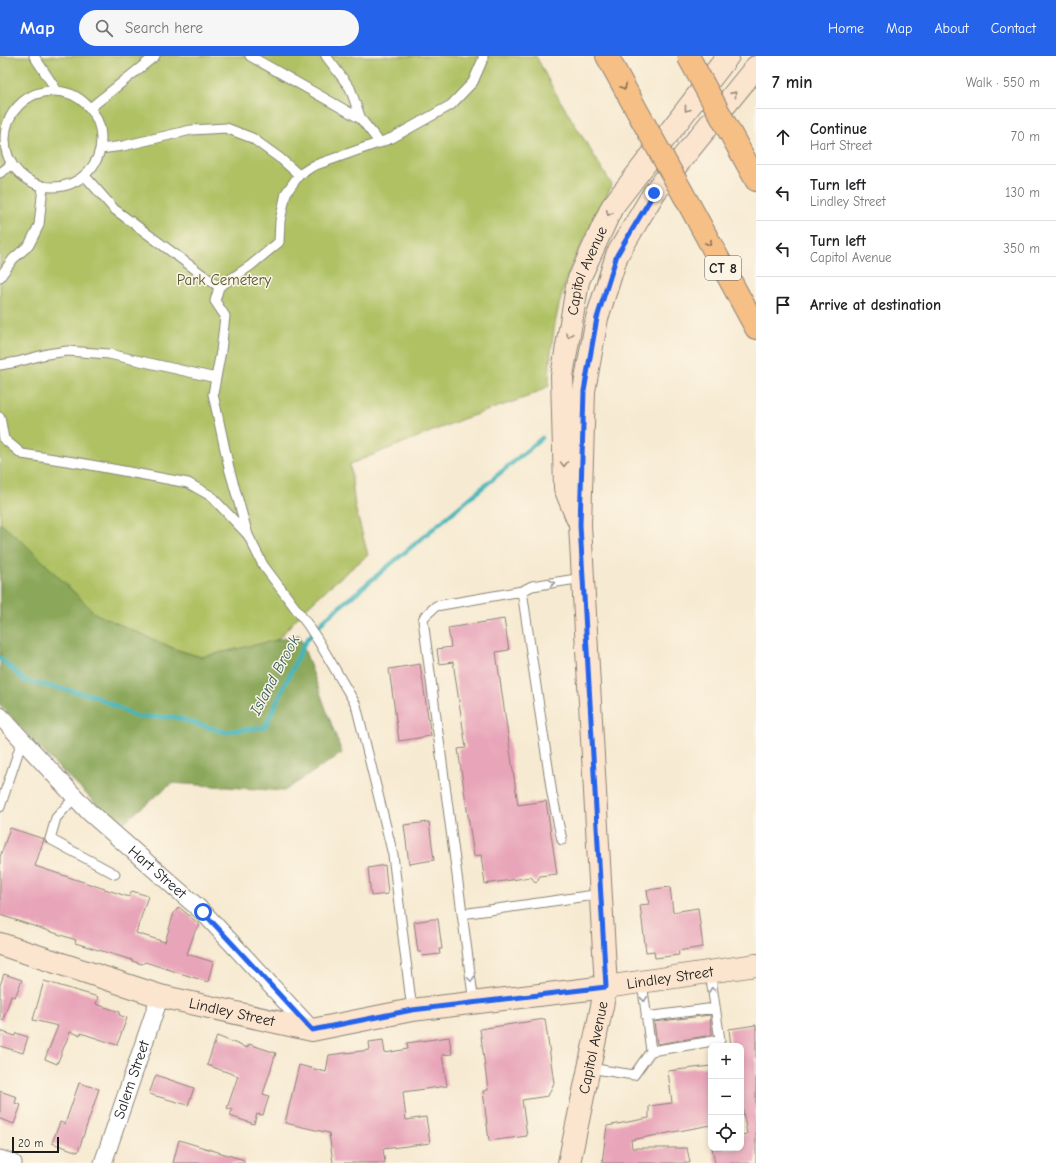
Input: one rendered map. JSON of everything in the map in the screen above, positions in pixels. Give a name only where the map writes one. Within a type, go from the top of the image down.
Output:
[{"type":"highway","name":"CT 8","points":[[607,56],[756,328]]},
{"type":"highway","points":[[688,56],[756,180]]},
{"type":"main road","name":"Capitol Avenue","points":[[580,525],[565,488],[562,376],[578,280],[612,207],[728,56]]},
{"type":"main road","name":"Capitol Avenue","points":[[570,1163],[606,987],[580,525],[584,391],[597,318],[617,255],[654,193],[756,66]]},
{"type":"main road","name":"Lindley Street","points":[[0,944],[160,996],[312,1030],[412,1010],[606,987],[756,965]]},
{"type":"street","name":"Hart Street","points":[[0,716],[74,797],[203,912],[312,1030]]},
{"type":"street","name":"Salem Street","points":[[103,1163],[160,996]]},
{"type":"street","points":[[0,1159],[13,1163]]},
{"type":"lane","points":[[34,56],[57,92]]},
{"type":"lane","points":[[90,108],[155,56]]},
{"type":"lane","points":[[250,56],[361,119]]},
{"type":"lane","points":[[326,56],[350,88],[361,119],[380,143]]},
{"type":"lane","points":[[412,1010],[393,855],[356,705],[308,625],[263,565],[248,535],[229,468],[213,394],[225,316],[215,302],[218,287],[250,266],[279,242],[280,221],[286,193],[299,175],[313,166],[392,138],[451,105],[473,82],[483,56]]},
{"type":"lane","points":[[52,90],[57,92],[72,94],[90,108],[99,122],[102,142],[97,161],[85,176],[68,186],[49,188],[30,182],[16,171],[7,156],[5,138],[8,121],[18,106],[32,95],[52,90]]},
{"type":"lane","points":[[0,117],[7,127]]},
{"type":"lane","points":[[100,150],[191,130],[226,128],[252,138],[282,159],[299,175]]},
{"type":"lane","points":[[0,173],[12,164]]},
{"type":"lane","points":[[85,176],[114,209],[218,287]]},
{"type":"lane","points":[[0,277],[13,259],[29,245],[39,225],[43,186]]},
{"type":"lane","points":[[0,365],[67,351],[109,354],[216,378]]},
{"type":"lane","points":[[0,418],[4,439],[22,454],[188,483],[211,496],[248,535]]},
{"type":"lane","points":[[474,1003],[423,620],[425,616],[436,606],[522,591],[532,586],[583,578]]},
{"type":"lane","points":[[522,591],[552,794],[562,840]]},
{"type":"lane","points":[[0,807],[22,741]]},
{"type":"lane","points":[[74,797],[56,818],[50,839],[115,874]]},
{"type":"lane","points":[[462,914],[601,894]]},
{"type":"lane","points":[[589,1068],[634,1075],[652,1051],[720,1040],[710,972]]},
{"type":"lane","points":[[642,982],[652,1051]]},
{"type":"lane","points":[[646,1017],[715,1008]]},
{"type":"green space","name":"Park Cemetery","points":[[0,56],[536,56],[553,89],[612,185],[575,258],[563,289],[553,337],[549,386],[527,397],[463,419],[350,464],[355,507],[368,555],[329,587],[303,611],[271,647],[236,676],[0,623]]},
{"type":"green space","points":[[0,523],[26,545],[96,614],[175,649],[201,657],[299,635],[342,753],[284,791],[172,783],[119,826],[51,760],[0,705]]},
{"type":"building","points":[[504,619],[509,650],[496,652],[518,805],[546,801],[557,874],[540,876],[536,883],[531,877],[485,884],[481,855],[474,856],[458,749],[466,748],[453,662],[439,664],[437,649],[451,647],[448,628]]},
{"type":"building","points":[[420,664],[431,736],[399,741],[389,669]]},
{"type":"building","points":[[429,822],[434,860],[409,864],[404,825]]},
{"type":"building","points":[[10,828],[44,839],[35,866],[129,897],[132,891],[148,896],[136,933],[165,942],[174,913],[179,907],[200,925],[195,931],[187,954],[213,962],[208,982],[145,962],[142,964],[75,943],[76,940],[0,915],[0,857]]},
{"type":"building","points":[[385,865],[388,894],[371,896],[368,868]]},
{"type":"building","points":[[670,887],[673,912],[698,908],[703,947],[678,951],[679,955],[655,958],[654,951],[646,952],[640,905],[649,904],[647,890]]},
{"type":"building","points":[[438,919],[442,949],[439,949],[440,954],[422,956],[421,952],[418,952],[414,922]]},
{"type":"building","points":[[4,974],[22,980],[15,997],[11,996],[3,1020],[0,1020],[0,985]]},
{"type":"building","points":[[44,981],[98,997],[96,1004],[120,1012],[119,1015],[127,1018],[117,1045],[81,1033],[80,1035],[70,1032],[57,1064],[45,1059],[58,1026],[33,1020]]},
{"type":"building","points":[[710,1015],[712,1035],[657,1044],[654,1022]]},
{"type":"building","points":[[545,1019],[554,1083],[548,1096],[522,1100],[527,1136],[489,1141],[483,1091],[488,1090],[480,1029]]},
{"type":"building","points":[[756,1025],[756,1163],[715,1163],[713,1151],[744,1151],[744,1134],[747,1134],[744,1117],[744,1043],[731,1043],[729,1029]]},
{"type":"building","points":[[0,1031],[15,1036],[16,1033],[28,1037],[23,1053],[0,1046]]},
{"type":"building","points":[[217,1036],[247,1048],[249,1044],[276,1053],[263,1094],[269,1096],[263,1115],[257,1114],[254,1124],[230,1116],[232,1110],[227,1108],[238,1076],[207,1065]]},
{"type":"building","points":[[449,1037],[452,1054],[442,1055],[447,1086],[403,1092],[406,1120],[426,1117],[430,1143],[383,1149],[385,1163],[333,1163],[329,1133],[285,1123],[299,1065],[326,1072],[329,1055],[370,1050],[369,1042],[383,1040],[385,1053],[408,1049],[407,1043]]},
{"type":"building","points":[[708,1066],[708,1126],[631,1140],[632,1148],[687,1148],[690,1163],[602,1163],[607,1126],[649,1118],[649,1106],[672,1103],[668,1071]]},
{"type":"building","points":[[156,1075],[194,1088],[188,1105],[149,1094]]},
{"type":"building","points":[[79,1083],[99,1089],[78,1152],[52,1143],[60,1122],[65,1124]]},
{"type":"building","points":[[0,1091],[17,1097],[15,1103],[21,1105],[14,1124],[0,1119]]},
{"type":"building","points":[[179,1140],[244,1160],[244,1163],[173,1163]]},
{"type":"waterway","name":"Island Brook","points":[[0,658],[25,681],[95,696],[137,717],[174,717],[224,732],[265,727],[305,642],[326,618],[542,438]]},
{"type":"route","points":[[203,912],[312,1030],[412,1010],[606,987],[580,525],[584,391],[597,318],[617,255],[654,193]]}]
